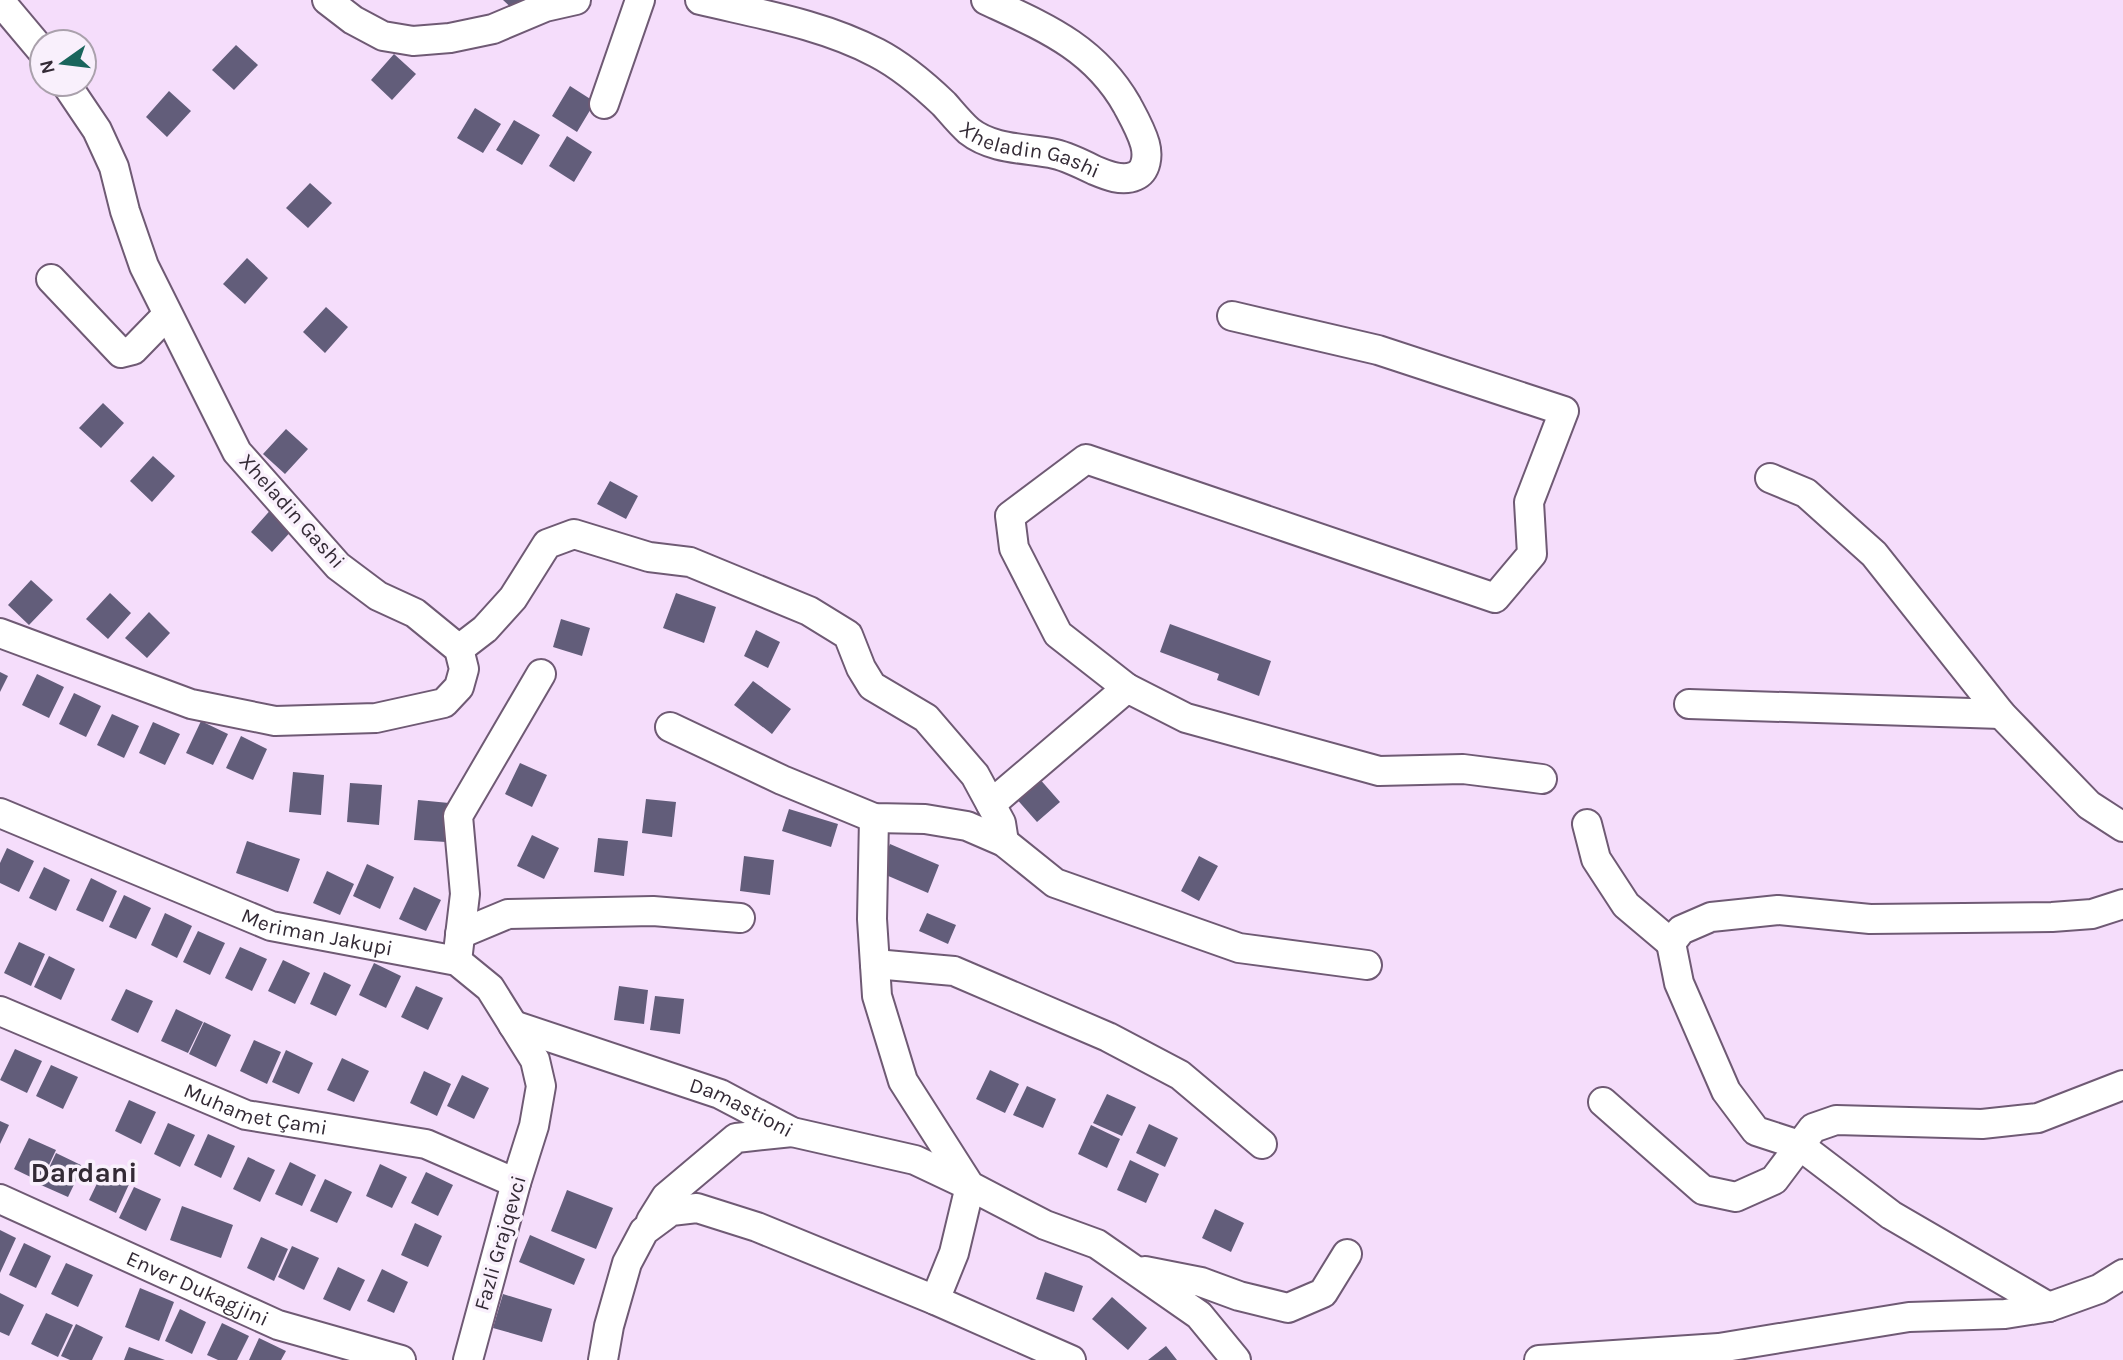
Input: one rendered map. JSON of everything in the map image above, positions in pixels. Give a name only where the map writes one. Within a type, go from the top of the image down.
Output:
[{"type":"street","points":[[327,0],[353,20],[383,36],[413,41],[450,38],[493,29],[545,7],[576,0]]},
{"type":"street","points":[[604,104],[640,0]]},
{"type":"street","name":"Xheladin Gashi","points":[[699,0],[803,24],[875,52],[910,73],[970,132],[990,142],[1056,154],[1108,176],[1136,176],[1144,168],[1147,159],[1146,146],[1122,96],[1104,73],[1083,51],[1048,29],[986,0]]},
{"type":"street","points":[[0,1],[28,34]]},
{"type":"street","name":"Xheladin Gashi","points":[[75,98],[97,130],[114,167],[125,211],[144,266],[237,452],[338,565],[378,596],[415,613],[458,649]]},
{"type":"street","points":[[51,279],[121,353],[133,350],[167,315]]},
{"type":"street","points":[[1232,316],[1378,349],[1564,411],[1530,502],[1532,554],[1495,598],[1086,459],[1010,516],[1014,548],[1058,634],[1127,688],[1186,718],[1379,771],[1463,769],[1542,779]]},
{"type":"street","points":[[1770,478],[1806,493],[1874,554],[2001,714],[2089,805],[2123,827]]},
{"type":"street","points":[[0,633],[191,704],[275,721],[376,718],[444,703],[459,687],[464,669],[458,649],[485,629],[513,598],[547,544],[574,534],[649,557],[690,562],[809,611],[848,635],[861,668],[872,686],[926,718],[975,775],[1001,823],[1004,842]]},
{"type":"street","points":[[458,947],[465,894],[458,816],[541,674]]},
{"type":"street","points":[[991,804],[1127,688]]},
{"type":"street","points":[[1689,704],[2001,714]]},
{"type":"street","points":[[670,727],[782,780],[874,818],[925,818],[967,826],[1004,842],[1055,883],[1239,948],[1367,965]]},
{"type":"street","name":"Meriman Jakupi","points":[[0,813],[271,926],[458,947],[490,988],[535,1060],[541,1086],[534,1126]]},
{"type":"street","points":[[874,818],[872,919],[877,996],[903,1081],[970,1186],[954,1253],[935,1300]]},
{"type":"street","points":[[1587,824],[1596,859],[1626,905],[1671,943],[1679,983],[1726,1091],[1756,1131],[1799,1145],[1891,1215],[1997,1274],[2049,1307]]},
{"type":"street","points":[[1671,943],[1681,930],[1711,917],[1778,910],[1870,919],[2052,917],[2092,914],[2123,904]]},
{"type":"street","points":[[458,947],[508,914],[653,911],[740,918]]},
{"type":"street","points":[[875,964],[954,971],[1108,1037],[1180,1074],[1262,1144]]},
{"type":"street","name":"Muhamet Çami","points":[[0,1011],[246,1115],[426,1144],[516,1184]]},
{"type":"street","name":"Damastioni","points":[[513,1025],[720,1094],[792,1132],[915,1160],[1045,1225],[1097,1244],[1199,1315],[1236,1360]]},
{"type":"street","points":[[1603,1102],[1703,1190],[1736,1197],[1774,1180],[1813,1128],[1836,1120],[1982,1124],[2038,1118],[2123,1085]]},
{"type":"street","name":"Fazli Grajqevci","points":[[474,1359],[516,1184],[534,1126]]},
{"type":"street","points":[[603,1360],[627,1263],[666,1197],[736,1138],[792,1132]]},
{"type":"street","name":"Enver Dukagjini","points":[[0,1199],[278,1325],[401,1360]]},
{"type":"street","points":[[644,1231],[671,1211],[697,1208],[757,1227],[935,1300],[1071,1360]]},
{"type":"street","points":[[1132,1268],[1200,1282],[1239,1296],[1288,1308],[1323,1293],[1348,1254]]},
{"type":"street","points":[[1539,1360],[1719,1348],[1909,1317],[2005,1314],[2049,1307],[2099,1289],[2123,1274]]},
{"type":"building","points":[[503,0],[527,0],[516,12]]},
{"type":"building","points":[[236,45],[258,65],[234,90],[212,70]]},
{"type":"building","points":[[394,54],[416,74],[392,100],[371,80]]},
{"type":"building","points":[[570,86],[595,102],[577,132],[552,116]]},
{"type":"building","points":[[169,91],[191,111],[167,137],[146,117]]},
{"type":"building","points":[[475,108],[501,124],[483,153],[457,138]]},
{"type":"building","points":[[514,120],[540,135],[522,165],[496,150]]},
{"type":"building","points":[[567,136],[592,152],[574,182],[549,166]]},
{"type":"building","points":[[310,183],[332,203],[308,228],[286,208]]},
{"type":"building","points":[[247,258],[268,278],[245,304],[223,284]]},
{"type":"building","points":[[326,307],[348,327],[325,353],[303,332]]},
{"type":"building","points":[[103,403],[124,423],[101,448],[79,428]]},
{"type":"building","points":[[286,429],[308,449],[285,474],[263,454]]},
{"type":"building","points":[[153,456],[175,476],[152,502],[130,481]]},
{"type":"building","points":[[610,481],[638,496],[626,519],[597,504]]},
{"type":"building","points":[[274,506],[296,526],[272,552],[251,532]]},
{"type":"building","points":[[31,580],[53,600],[29,625],[8,605]]},
{"type":"building","points":[[110,593],[131,613],[108,639],[86,619]]},
{"type":"building","points":[[676,593],[716,607],[704,643],[663,628]]},
{"type":"building","points":[[149,612],[170,633],[147,658],[125,638]]},
{"type":"building","points":[[561,619],[590,628],[582,656],[553,647]]},
{"type":"building","points":[[1170,624],[1271,661],[1259,696],[1217,680],[1219,674],[1160,652]]},
{"type":"building","points":[[756,630],[780,642],[768,668],[744,656]]},
{"type":"building","points":[[0,672],[8,676],[0,692]]},
{"type":"building","points":[[37,674],[64,687],[49,718],[22,705]]},
{"type":"building","points":[[753,681],[791,709],[772,734],[734,705]]},
{"type":"building","points":[[74,693],[101,706],[86,737],[59,724]]},
{"type":"building","points":[[112,714],[139,726],[124,758],[97,745]]},
{"type":"building","points":[[201,721],[228,734],[213,765],[186,753]]},
{"type":"building","points":[[153,722],[180,734],[165,765],[139,753]]},
{"type":"building","points":[[241,736],[267,749],[253,780],[226,768]]},
{"type":"building","points":[[520,763],[547,775],[532,807],[505,794]]},
{"type":"building","points":[[293,772],[324,775],[321,815],[289,812]]},
{"type":"building","points":[[1038,777],[1060,802],[1037,822],[1015,797]]},
{"type":"building","points":[[350,783],[382,785],[379,825],[347,822]]},
{"type":"building","points":[[646,799],[676,802],[672,837],[642,833]]},
{"type":"building","points":[[418,800],[449,803],[446,842],[414,840]]},
{"type":"building","points":[[789,809],[838,824],[831,847],[782,831]]},
{"type":"building","points":[[532,835],[559,848],[544,879],[517,866]]},
{"type":"building","points":[[598,838],[628,841],[624,876],[594,872]]},
{"type":"building","points":[[247,841],[300,859],[288,892],[236,873]]},
{"type":"building","points":[[890,844],[939,865],[928,893],[879,872]]},
{"type":"building","points":[[7,848],[34,861],[19,892],[0,883],[0,863]]},
{"type":"building","points":[[744,856],[774,860],[770,895],[740,891]]},
{"type":"building","points":[[1199,856],[1218,866],[1199,901],[1181,891]]},
{"type":"building","points":[[367,864],[394,877],[380,909],[353,896]]},
{"type":"building","points":[[44,867],[70,880],[56,911],[29,898]]},
{"type":"building","points":[[327,871],[354,884],[340,915],[313,903]]},
{"type":"building","points":[[91,878],[117,891],[103,922],[76,910]]},
{"type":"building","points":[[414,887],[441,900],[426,931],[399,919]]},
{"type":"building","points":[[124,895],[151,908],[136,939],[109,927]]},
{"type":"building","points":[[165,913],[192,926],[177,958],[151,945]]},
{"type":"building","points":[[927,913],[956,925],[948,944],[919,931]]},
{"type":"building","points":[[198,931],[225,943],[210,975],[183,962]]},
{"type":"building","points":[[19,942],[45,954],[31,986],[4,973]]},
{"type":"building","points":[[240,947],[267,959],[252,991],[225,978]]},
{"type":"building","points":[[49,956],[75,969],[61,1000],[34,987]]},
{"type":"building","points":[[283,960],[310,973],[295,1004],[268,991]]},
{"type":"building","points":[[374,963],[401,976],[386,1008],[359,995]]},
{"type":"building","points":[[324,972],[351,985],[336,1016],[310,1004]]},
{"type":"building","points":[[416,986],[443,998],[428,1030],[401,1017]]},
{"type":"building","points":[[619,986],[648,990],[644,1024],[614,1020]]},
{"type":"building","points":[[126,989],[153,1001],[138,1033],[111,1020]]},
{"type":"building","points":[[655,996],[684,999],[680,1034],[650,1030]]},
{"type":"building","points":[[176,1009],[203,1022],[188,1053],[161,1041]]},
{"type":"building","points":[[204,1022],[231,1035],[216,1067],[189,1054]]},
{"type":"building","points":[[254,1040],[281,1052],[267,1084],[240,1071]]},
{"type":"building","points":[[15,1049],[42,1061],[27,1093],[0,1080]]},
{"type":"building","points":[[286,1050],[313,1063],[299,1094],[272,1082]]},
{"type":"building","points":[[342,1058],[369,1071],[354,1102],[327,1090]]},
{"type":"building","points":[[51,1065],[78,1077],[63,1109],[36,1096]]},
{"type":"building","points":[[990,1070],[1019,1084],[1005,1113],[976,1099]]},
{"type":"building","points":[[424,1071],[451,1084],[437,1116],[410,1103]]},
{"type":"building","points":[[462,1075],[489,1088],[474,1119],[447,1106]]},
{"type":"building","points":[[1027,1086],[1056,1099],[1043,1128],[1013,1115]]},
{"type":"building","points":[[1107,1094],[1136,1107],[1122,1136],[1093,1123]]},
{"type":"building","points":[[129,1100],[156,1112],[141,1144],[115,1131]]},
{"type":"building","points":[[0,1121],[9,1125],[0,1144]]},
{"type":"building","points":[[168,1123],[195,1135],[180,1167],[154,1154]]},
{"type":"building","points":[[1149,1124],[1178,1138],[1165,1167],[1136,1153]]},
{"type":"building","points":[[1091,1125],[1120,1139],[1107,1168],[1078,1154]]},
{"type":"building","points":[[208,1134],[235,1146],[221,1178],[194,1165]]},
{"type":"building","points":[[29,1138],[56,1150],[41,1182],[14,1169]]},
{"type":"building","points":[[56,1153],[83,1166],[68,1197],[41,1185]]},
{"type":"building","points":[[248,1157],[275,1170],[260,1202],[233,1189]]},
{"type":"building","points":[[1130,1160],[1159,1174],[1146,1203],[1117,1190]]},
{"type":"building","points":[[290,1162],[316,1175],[302,1206],[275,1194]]},
{"type":"building","points":[[380,1164],[407,1177],[392,1208],[366,1196]]},
{"type":"building","points":[[104,1169],[130,1182],[116,1213],[89,1200]]},
{"type":"building","points":[[426,1172],[453,1185],[438,1216],[411,1203]]},
{"type":"building","points":[[325,1179],[352,1192],[337,1223],[310,1211]]},
{"type":"building","points":[[134,1187],[161,1199],[146,1231],[119,1218]]},
{"type":"building","points":[[567,1190],[613,1208],[596,1249],[551,1231]]},
{"type":"building","points":[[182,1206],[233,1225],[221,1258],[170,1240]]},
{"type":"building","points":[[1215,1209],[1244,1223],[1231,1252],[1202,1238]]},
{"type":"building","points":[[415,1223],[442,1236],[428,1267],[401,1255]]},
{"type":"building","points":[[0,1230],[16,1238],[0,1273]]},
{"type":"building","points":[[530,1235],[585,1259],[574,1285],[519,1262]]},
{"type":"building","points":[[261,1237],[288,1249],[274,1281],[247,1268]]},
{"type":"building","points":[[24,1243],[51,1256],[36,1288],[9,1275]]},
{"type":"building","points":[[292,1246],[319,1258],[304,1290],[278,1277]]},
{"type":"building","points":[[66,1263],[93,1275],[78,1307],[51,1294]]},
{"type":"building","points":[[338,1267],[365,1280],[350,1311],[323,1299]]},
{"type":"building","points":[[382,1269],[408,1282],[394,1313],[367,1301]]},
{"type":"building","points":[[1045,1272],[1083,1286],[1074,1312],[1036,1299]]},
{"type":"building","points":[[140,1288],[174,1302],[159,1341],[125,1327]]},
{"type":"building","points":[[0,1293],[24,1305],[9,1336],[0,1332]]},
{"type":"building","points":[[503,1294],[552,1309],[542,1342],[493,1328]]},
{"type":"building","points":[[1112,1297],[1147,1328],[1128,1350],[1092,1319]]},
{"type":"building","points":[[180,1309],[206,1322],[192,1354],[165,1341]]},
{"type":"building","points":[[46,1313],[73,1325],[58,1357],[31,1344]]},
{"type":"building","points":[[222,1323],[249,1336],[237,1360],[218,1360],[207,1355]]},
{"type":"building","points":[[76,1324],[103,1337],[92,1360],[70,1360],[61,1356]]},
{"type":"building","points":[[259,1338],[286,1351],[281,1360],[249,1360]]},
{"type":"building","points":[[1166,1346],[1177,1360],[1148,1360]]},
{"type":"building","points":[[129,1347],[165,1360],[124,1360]]},
{"type":"district","name":"Dardani","points":[[84,1172]]}]
